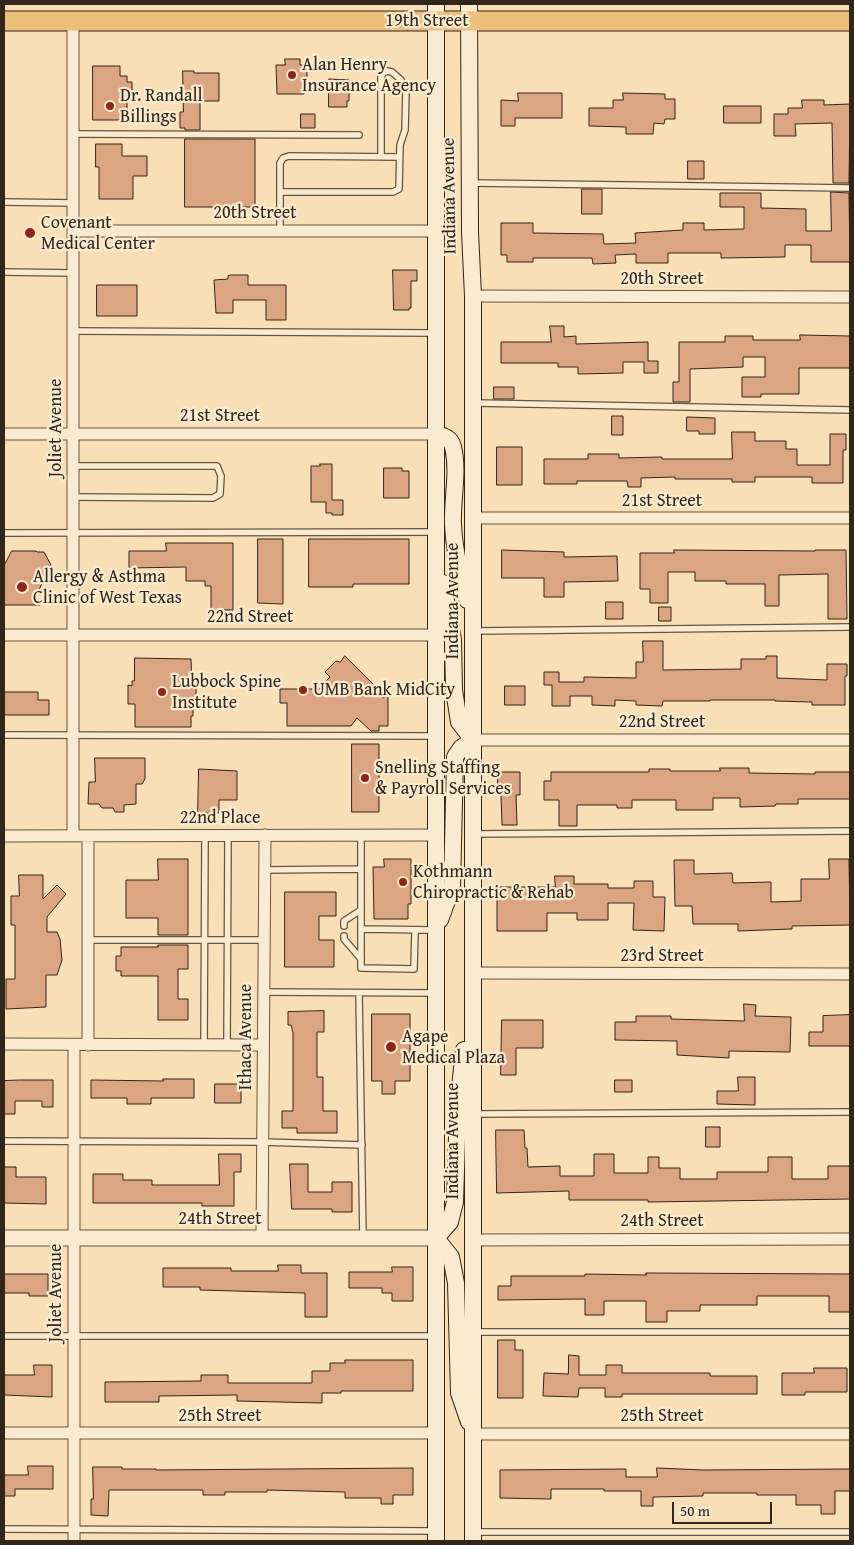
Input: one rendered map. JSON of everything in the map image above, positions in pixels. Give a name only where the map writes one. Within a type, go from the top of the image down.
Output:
[{"type":"main road","name":"19th Street","points":[[4,21],[468,12],[850,22]]},
{"type":"main road","name":"Indiana Avenue","points":[[468,12],[473,296],[474,1537]]},
{"type":"main road","name":"Indiana Avenue","points":[[436,13],[436,1536]]},
{"type":"main road","points":[[436,434],[445,436],[452,445],[455,468],[453,524],[458,561],[473,629]]},
{"type":"main road","points":[[436,537],[453,640],[454,690],[458,722],[473,740],[461,748],[455,757],[452,887],[436,930]]},
{"type":"main road","points":[[473,973],[458,1106],[455,1202],[450,1222],[436,1238],[451,1257],[455,1274],[459,1393],[473,1434]]},
{"type":"street","name":"Joliet Avenue","points":[[73,21],[73,836]]},
{"type":"street","name":"20th Street","points":[[73,231],[436,231]]},
{"type":"street","name":"20th Street","points":[[473,296],[850,296]]},
{"type":"street","name":"21st Street","points":[[4,434],[436,434]]},
{"type":"street","name":"21st Street","points":[[473,518],[850,518]]},
{"type":"street","name":"22nd Street","points":[[4,635],[436,635]]},
{"type":"street","name":"22nd Street","points":[[473,740],[850,740]]},
{"type":"street","name":"Ithaca Avenue","points":[[262,1238],[265,835]]},
{"type":"street","name":"22nd Place","points":[[4,836],[436,835]]},
{"type":"street","points":[[88,836],[88,1045]]},
{"type":"street","name":"23rd Street","points":[[473,973],[850,974]]},
{"type":"street","points":[[4,1044],[263,1046]]},
{"type":"street","name":"Joliet Avenue","points":[[74,1045],[74,1535]]},
{"type":"street","name":"24th Street","points":[[4,1238],[436,1238]]},
{"type":"street","name":"24th Street","points":[[473,1240],[850,1239]]},
{"type":"street","name":"25th Street","points":[[4,1433],[436,1433]]},
{"type":"street","name":"25th Street","points":[[473,1434],[850,1434]]},
{"type":"lane","points":[[280,192],[393,192],[399,189],[399,157],[400,145],[405,130],[406,89],[402,80],[392,72],[387,71],[381,77],[381,157]]},
{"type":"lane","points":[[73,134],[359,135]]},
{"type":"lane","points":[[280,231],[280,163],[283,158],[289,156],[399,157]]},
{"type":"lane","points":[[470,182],[850,188]]},
{"type":"lane","points":[[4,202],[73,203]]},
{"type":"lane","points":[[4,272],[73,272]]},
{"type":"lane","points":[[73,331],[436,333]]},
{"type":"lane","points":[[473,403],[850,410]]},
{"type":"lane","points":[[73,466],[217,466],[221,476],[220,494],[213,498],[73,497]]},
{"type":"lane","points":[[4,533],[73,532],[436,537]]},
{"type":"lane","points":[[473,629],[850,627]]},
{"type":"lane","points":[[4,735],[436,736]]},
{"type":"lane","points":[[473,834],[850,832]]},
{"type":"lane","points":[[204,1045],[205,835]]},
{"type":"lane","points":[[227,1045],[228,835]]},
{"type":"lane","points":[[361,835],[361,968],[414,969],[415,930]]},
{"type":"lane","points":[[265,870],[361,869]]},
{"type":"lane","points":[[344,926],[344,921],[361,910]]},
{"type":"lane","points":[[361,929],[436,930]]},
{"type":"lane","points":[[344,936],[344,939],[361,959]]},
{"type":"lane","points":[[88,940],[264,940]]},
{"type":"lane","points":[[263,992],[436,993]]},
{"type":"lane","points":[[359,993],[362,1238]]},
{"type":"lane","points":[[473,1114],[850,1112]]},
{"type":"lane","points":[[4,1141],[74,1140],[362,1144]]},
{"type":"lane","points":[[473,1332],[850,1332]]},
{"type":"lane","points":[[4,1336],[436,1336]]},
{"type":"lane","points":[[4,1529],[74,1535],[436,1536]]},
{"type":"lane","points":[[474,1537],[850,1532]]},
{"type":"building","name":"Alan Henry Insurance Agency","points":[[285,59],[300,59],[300,65],[307,65],[307,84],[304,84],[304,94],[277,94],[276,65],[285,65]]},
{"type":"building","name":"Dr. Randall Billings","points":[[93,66],[120,66],[120,76],[127,76],[127,82],[132,82],[132,92],[127,92],[127,120],[93,120]]},
{"type":"building","points":[[183,71],[219,73],[219,101],[200,101],[200,130],[180,128],[180,112],[183,112]]},
{"type":"building","points":[[329,79],[349,80],[349,101],[347,101],[347,107],[329,107]]},
{"type":"building","points":[[518,93],[562,93],[562,118],[515,118],[515,126],[501,126],[501,100],[518,101]]},
{"type":"building","points":[[623,93],[665,94],[665,99],[675,99],[675,119],[665,119],[664,124],[654,123],[653,134],[626,134],[626,127],[589,126],[589,108],[613,108],[613,100],[623,100]]},
{"type":"building","points":[[802,100],[824,100],[824,105],[850,104],[849,183],[833,183],[832,123],[795,124],[796,136],[774,136],[774,114],[788,114],[788,108],[802,108]]},
{"type":"building","points":[[724,106],[761,106],[761,123],[724,123]]},
{"type":"building","points":[[301,114],[315,114],[315,128],[301,128]]},
{"type":"building","points":[[185,139],[255,139],[255,207],[185,207]]},
{"type":"building","points":[[96,144],[122,144],[122,156],[147,156],[147,176],[133,176],[133,199],[99,199],[99,167],[96,167]]},
{"type":"building","points":[[688,161],[704,161],[704,179],[688,179]]},
{"type":"building","points":[[582,189],[602,189],[602,214],[582,214]]},
{"type":"building","points":[[831,192],[849,193],[850,262],[811,262],[811,245],[785,245],[785,257],[721,258],[721,253],[668,253],[668,263],[636,263],[636,254],[615,255],[616,263],[593,264],[592,258],[533,258],[533,262],[507,262],[507,255],[501,255],[501,223],[533,223],[533,233],[603,234],[604,244],[636,243],[635,233],[683,230],[683,223],[704,223],[704,230],[744,229],[744,207],[720,207],[720,193],[761,193],[761,208],[806,209],[806,231],[831,231]]},
{"type":"building","points":[[393,270],[417,270],[417,281],[411,281],[411,308],[409,310],[394,310]]},
{"type":"building","points":[[248,275],[248,285],[286,285],[286,320],[266,320],[266,300],[233,300],[233,313],[216,313],[214,280],[228,279],[228,276]]},
{"type":"building","points":[[97,285],[137,285],[137,316],[97,316]]},
{"type":"building","points":[[550,326],[564,326],[564,337],[576,336],[576,344],[648,342],[648,361],[658,361],[658,373],[644,373],[644,362],[623,362],[623,373],[578,374],[578,367],[558,367],[558,363],[501,363],[501,342],[551,342]]},
{"type":"building","points":[[800,335],[850,336],[850,368],[799,368],[799,394],[761,394],[761,397],[742,397],[742,377],[765,377],[765,357],[743,357],[743,367],[690,369],[690,402],[673,402],[673,382],[679,382],[679,342],[725,342],[725,336],[753,336],[753,340],[800,340]]},
{"type":"building","points":[[494,387],[514,387],[514,399],[494,399]]},
{"type":"building","points":[[612,416],[623,416],[623,435],[612,435]]},
{"type":"building","points":[[687,417],[715,418],[715,434],[699,434],[699,431],[687,431]]},
{"type":"building","points":[[732,432],[755,432],[755,441],[786,441],[786,449],[797,449],[797,465],[830,465],[830,434],[846,434],[846,450],[843,450],[843,483],[812,483],[812,477],[755,477],[755,482],[732,482],[732,479],[675,479],[675,477],[641,478],[641,487],[628,487],[627,481],[577,481],[577,484],[544,484],[544,459],[588,459],[588,454],[619,454],[619,458],[732,459]]},
{"type":"building","points":[[497,447],[522,447],[522,485],[497,485]]},
{"type":"building","points":[[320,464],[332,464],[332,500],[343,500],[343,515],[326,513],[326,502],[311,502],[311,466],[320,466]]},
{"type":"building","points":[[384,468],[402,468],[402,471],[409,471],[409,498],[384,498]]},
{"type":"building","points":[[258,539],[283,539],[283,604],[258,603]]},
{"type":"building","points":[[309,539],[409,539],[409,584],[353,584],[353,587],[309,587]]},
{"type":"building","points":[[166,543],[233,543],[233,610],[211,610],[211,586],[205,586],[205,581],[186,581],[186,567],[129,568],[129,551],[166,551]]},
{"type":"building","points":[[502,550],[564,552],[564,557],[617,556],[618,581],[564,582],[564,597],[544,597],[544,578],[502,578]]},
{"type":"building","points":[[674,550],[846,550],[847,619],[828,619],[828,574],[779,575],[779,606],[765,606],[765,584],[726,584],[726,581],[695,581],[695,572],[668,572],[668,603],[650,603],[650,589],[640,589],[640,553],[674,553]]},
{"type":"building","name":"Allergy & Asthma Clinic of West Texas","points":[[12,551],[44,552],[51,565],[35,598],[40,605],[4,605],[4,566]]},
{"type":"building","points":[[606,602],[623,602],[623,619],[606,619]]},
{"type":"building","points":[[659,607],[671,607],[671,621],[659,621]]},
{"type":"building","points":[[643,641],[663,641],[663,670],[741,669],[741,659],[766,659],[766,656],[777,656],[777,678],[827,680],[827,664],[847,664],[845,705],[812,705],[812,702],[775,700],[710,700],[663,701],[662,706],[636,705],[636,701],[615,700],[615,706],[592,705],[592,696],[570,696],[570,706],[552,706],[552,685],[544,685],[544,672],[559,672],[559,682],[584,682],[584,677],[636,678],[636,662],[643,662]]},
{"type":"building","name":"UMB Bank MidCity","points":[[345,656],[376,687],[383,698],[388,695],[388,726],[379,726],[379,731],[371,731],[357,718],[351,726],[287,726],[287,703],[280,703],[280,689],[319,689],[330,677],[325,672],[336,661],[340,662]]},
{"type":"building","name":"Lubbock Spine Institute","points":[[135,658],[191,659],[192,686],[196,686],[196,698],[193,698],[191,727],[135,727],[135,704],[128,704],[128,685],[132,686],[132,681],[134,681]]},
{"type":"building","points":[[505,686],[525,686],[525,705],[505,705]]},
{"type":"building","points":[[4,692],[38,692],[38,700],[49,700],[49,715],[4,715]]},
{"type":"building","name":"Snelling Staffing & Payroll Services","points":[[352,744],[379,744],[379,812],[352,812]]},
{"type":"building","points":[[95,758],[145,758],[145,779],[142,784],[136,784],[136,804],[124,805],[124,812],[115,812],[113,808],[102,808],[99,804],[88,804],[89,782],[95,782]]},
{"type":"building","points":[[720,768],[749,768],[749,773],[815,774],[815,772],[850,772],[850,799],[798,799],[798,804],[740,807],[740,798],[713,798],[713,810],[676,810],[676,800],[632,800],[632,808],[617,808],[617,805],[577,805],[577,826],[559,826],[559,800],[544,800],[544,781],[551,781],[551,772],[649,772],[649,769],[720,771]]},
{"type":"building","points":[[199,769],[237,771],[237,800],[219,800],[219,813],[198,813]]},
{"type":"building","points":[[498,772],[520,772],[520,795],[516,795],[517,825],[502,825],[501,795],[498,795]]},
{"type":"building","points":[[158,859],[188,859],[188,935],[158,935],[158,918],[126,918],[126,880],[158,880]]},
{"type":"building","points":[[384,859],[411,859],[411,904],[408,904],[408,919],[374,919],[373,867],[384,867]]},
{"type":"building","points":[[829,859],[849,859],[850,925],[792,926],[792,929],[738,931],[738,924],[693,924],[692,906],[675,906],[674,860],[694,860],[694,874],[732,873],[733,883],[771,882],[771,902],[801,901],[801,879],[829,879]]},
{"type":"building","points":[[19,875],[43,875],[43,899],[57,885],[66,894],[47,917],[47,932],[57,932],[60,939],[62,960],[57,975],[46,975],[46,1007],[6,1009],[6,979],[15,979],[15,925],[11,925],[11,896],[19,896]]},
{"type":"building","points":[[555,876],[574,876],[574,884],[608,884],[608,888],[634,888],[634,881],[653,881],[653,897],[665,897],[664,931],[633,930],[634,903],[608,903],[608,920],[577,920],[577,913],[547,913],[547,931],[497,931],[497,887],[555,887]]},
{"type":"building","points":[[285,892],[336,892],[336,916],[319,916],[319,940],[334,940],[334,967],[285,967]]},
{"type":"building","points":[[158,945],[188,945],[188,969],[178,969],[178,999],[188,999],[188,1020],[158,1020],[158,976],[121,976],[121,971],[116,971],[116,956],[121,956],[121,947],[158,947]]},
{"type":"building","points":[[744,1004],[756,1005],[755,1016],[791,1017],[790,1052],[729,1051],[729,1058],[677,1055],[677,1041],[615,1040],[615,1022],[636,1022],[636,1016],[671,1016],[671,1019],[744,1021]]},
{"type":"building","points":[[324,1011],[324,1032],[317,1032],[317,1077],[323,1077],[323,1111],[337,1111],[337,1133],[297,1133],[297,1128],[282,1128],[282,1111],[293,1111],[293,1033],[291,1025],[288,1025],[288,1012]]},
{"type":"building","name":"Agape Medical Plaza","points":[[372,1014],[410,1014],[410,1081],[395,1081],[395,1094],[382,1094],[382,1081],[372,1081]]},
{"type":"building","points":[[850,1015],[850,1046],[809,1046],[809,1032],[823,1032],[823,1016]]},
{"type":"building","points":[[502,1020],[543,1020],[543,1048],[516,1048],[516,1075],[501,1075]]},
{"type":"building","points":[[738,1077],[755,1077],[755,1105],[717,1104],[717,1091],[738,1091]]},
{"type":"building","points":[[163,1079],[194,1079],[194,1098],[151,1098],[151,1104],[127,1104],[127,1098],[91,1098],[91,1080],[163,1081]]},
{"type":"building","points":[[53,1080],[53,1107],[42,1107],[42,1101],[15,1101],[15,1114],[4,1114],[4,1081]]},
{"type":"building","points":[[615,1080],[632,1080],[632,1092],[615,1092]]},
{"type":"building","points":[[215,1084],[241,1084],[241,1103],[215,1103]]},
{"type":"building","points":[[706,1127],[720,1127],[720,1147],[706,1147]]},
{"type":"building","points":[[496,1130],[524,1130],[528,1167],[560,1166],[560,1176],[594,1176],[594,1154],[614,1154],[614,1173],[648,1173],[648,1157],[659,1157],[659,1168],[680,1168],[680,1179],[717,1179],[717,1172],[768,1172],[768,1157],[792,1157],[792,1179],[828,1179],[828,1166],[850,1166],[850,1199],[648,1202],[648,1200],[569,1200],[569,1191],[497,1193]]},
{"type":"building","points":[[219,1154],[241,1154],[241,1172],[234,1172],[234,1206],[202,1206],[202,1203],[93,1203],[93,1174],[123,1174],[123,1180],[152,1180],[152,1185],[219,1185]]},
{"type":"building","points":[[290,1164],[308,1164],[308,1192],[332,1192],[332,1182],[352,1182],[352,1212],[332,1212],[332,1209],[292,1209]]},
{"type":"building","points":[[4,1167],[16,1167],[16,1177],[46,1177],[46,1204],[4,1203]]},
{"type":"building","points":[[278,1265],[301,1265],[301,1273],[327,1273],[327,1317],[305,1317],[305,1293],[200,1290],[200,1287],[163,1287],[163,1268],[231,1268],[231,1271],[278,1271]]},
{"type":"building","points":[[392,1267],[413,1267],[413,1301],[392,1301],[392,1293],[382,1293],[382,1288],[349,1288],[349,1272],[392,1272]]},
{"type":"building","points":[[646,1273],[850,1274],[850,1312],[829,1312],[829,1296],[757,1296],[757,1305],[700,1305],[700,1311],[667,1311],[667,1322],[646,1322],[646,1301],[604,1301],[604,1315],[585,1315],[585,1299],[498,1300],[498,1286],[511,1286],[511,1276],[646,1275]]},
{"type":"building","points":[[4,1274],[48,1274],[48,1296],[29,1296],[29,1293],[4,1293]]},
{"type":"building","points":[[498,1340],[515,1340],[515,1350],[523,1350],[523,1398],[498,1398]]},
{"type":"building","points":[[569,1355],[579,1356],[579,1375],[606,1375],[606,1365],[622,1365],[622,1373],[710,1373],[710,1376],[757,1376],[757,1394],[622,1394],[622,1397],[605,1397],[605,1388],[579,1388],[578,1397],[543,1396],[544,1373],[568,1374]]},
{"type":"building","points":[[345,1360],[413,1360],[413,1391],[341,1391],[341,1393],[322,1393],[322,1403],[237,1401],[237,1395],[159,1396],[159,1402],[105,1402],[105,1382],[201,1381],[201,1375],[228,1375],[228,1383],[312,1383],[312,1371],[330,1371],[330,1363],[345,1363]]},
{"type":"building","points":[[34,1365],[52,1365],[52,1397],[4,1395],[4,1375],[34,1375]]},
{"type":"building","points":[[814,1368],[847,1368],[847,1392],[805,1392],[805,1395],[782,1395],[782,1373],[814,1373]]},
{"type":"building","points":[[28,1466],[53,1466],[53,1489],[15,1489],[15,1496],[4,1496],[4,1475],[28,1475]]},
{"type":"building","points":[[93,1467],[156,1470],[413,1468],[413,1495],[393,1495],[393,1504],[381,1504],[381,1498],[345,1498],[345,1492],[267,1490],[267,1492],[225,1492],[225,1495],[203,1495],[203,1490],[109,1490],[108,1516],[91,1515]]},
{"type":"building","points":[[657,1468],[703,1470],[850,1469],[850,1491],[835,1491],[835,1514],[821,1514],[821,1505],[796,1505],[796,1495],[757,1495],[757,1493],[703,1493],[703,1496],[653,1497],[653,1506],[641,1506],[641,1491],[604,1491],[604,1489],[551,1489],[551,1499],[500,1498],[500,1470],[626,1469],[626,1477],[657,1477]]},
{"type":"place","name":"Alan Henry Insurance Agency","points":[[292,75]]},
{"type":"place","name":"Dr. Randall Billings","points":[[110,106]]},
{"type":"place","name":"Covenant Medical Center","points":[[30,233]]},
{"type":"place","name":"Allergy & Asthma Clinic of West Texas","points":[[22,587]]},
{"type":"place","name":"UMB Bank MidCity","points":[[303,690]]},
{"type":"place","name":"Lubbock Spine Institute","points":[[162,692]]},
{"type":"place","name":"Snelling Staffing & Payroll Services","points":[[365,778]]},
{"type":"place","name":"Kothmann Chiropractic & Rehab","points":[[403,882]]},
{"type":"place","name":"Agape Medical Plaza","points":[[391,1047]]}]
